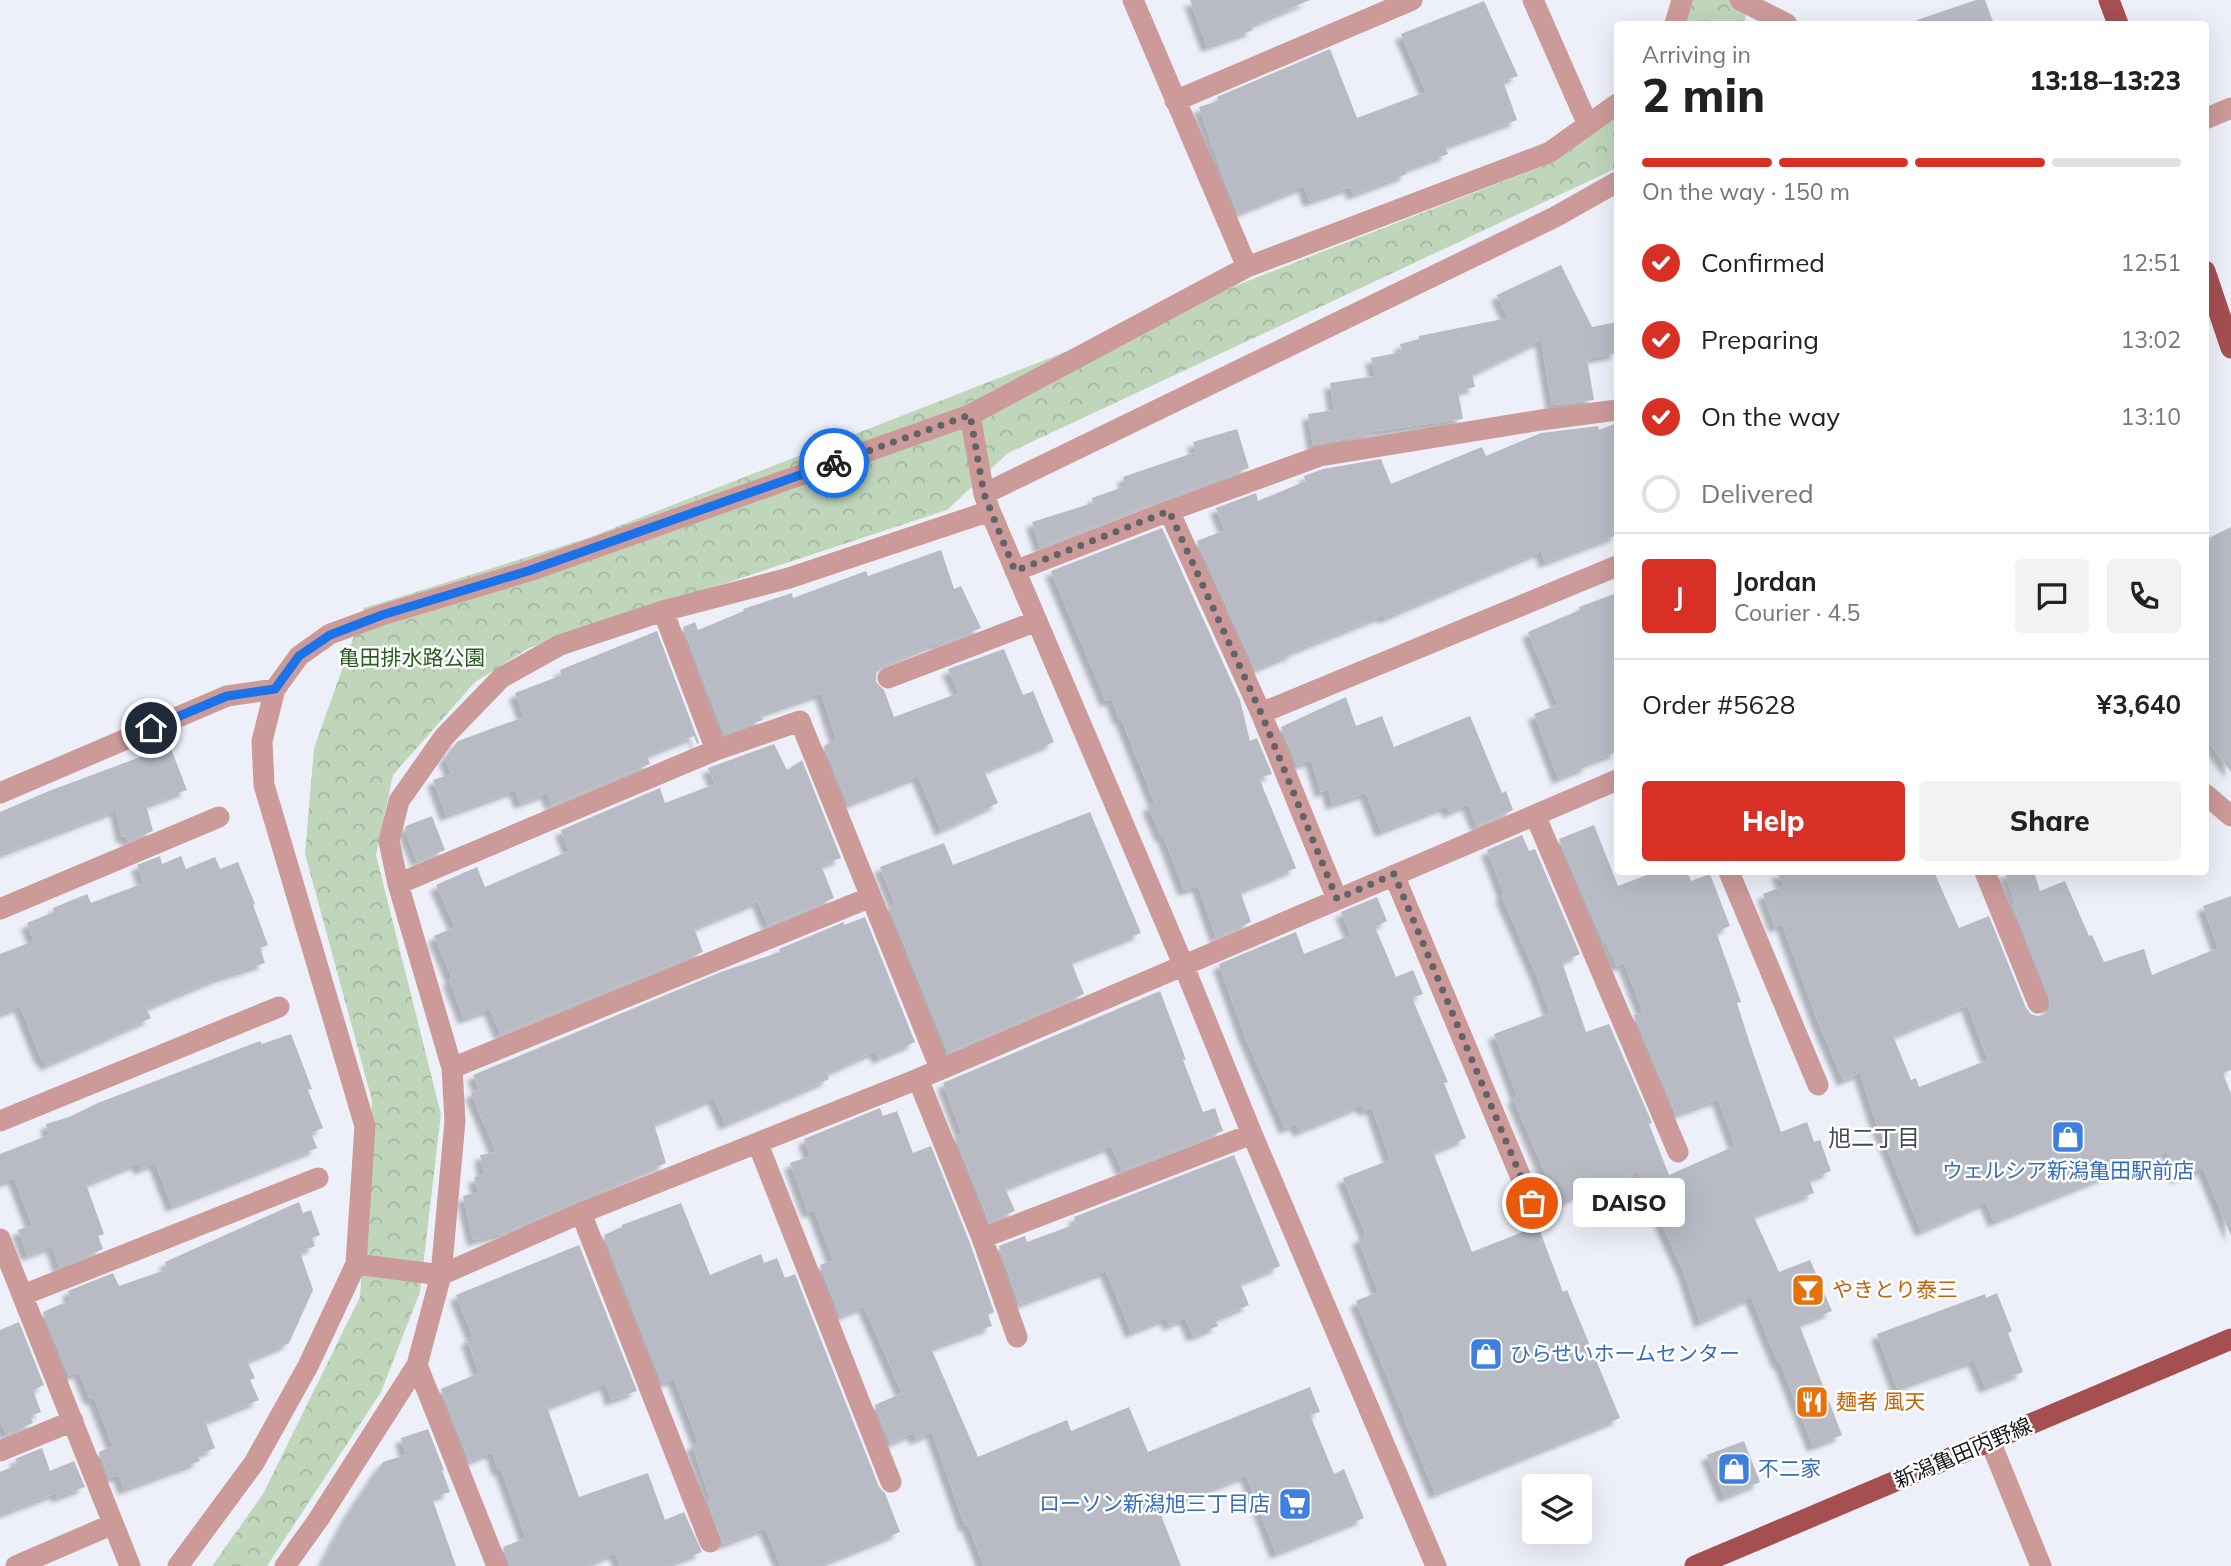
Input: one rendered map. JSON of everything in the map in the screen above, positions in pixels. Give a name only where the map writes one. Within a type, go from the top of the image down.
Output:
[{"type":"main road","points":[[2109,0],[2117,21]]},
{"type":"main road","points":[[2209,283],[2231,348]]},
{"type":"main road","name":"新潟亀田内野線","points":[[1695,1566],[2231,1339]]},
{"type":"street","points":[[1133,0],[1247,267]]},
{"type":"street","points":[[1175,101],[1412,0]]},
{"type":"street","points":[[1532,0],[1588,125]]},
{"type":"street","points":[[1676,21],[1682,0]]},
{"type":"street","points":[[1740,0],[1781,21]]},
{"type":"street","points":[[178,1566],[254,1463],[308,1366],[356,1264],[365,1126],[264,785],[262,741],[275,689],[299,656],[330,635],[382,615],[528,571],[970,415],[1247,267],[1550,152],[1614,106]]},
{"type":"street","points":[[2209,118],[2231,108]]},
{"type":"street","points":[[285,1566],[318,1520],[417,1365],[441,1275],[456,1121],[452,1068],[398,884],[389,841],[399,802],[444,737],[501,678],[560,645],[663,611],[789,578],[987,502],[1555,217],[1614,185]]},
{"type":"street","points":[[1015,571],[1320,456],[1614,410]]},
{"type":"street","points":[[970,415],[987,502],[1436,1566]]},
{"type":"street","points":[[1169,511],[1261,713],[1337,899]]},
{"type":"street","points":[[1261,713],[1614,567]]},
{"type":"street","points":[[663,611],[716,750]]},
{"type":"street","points":[[888,678],[1037,621]]},
{"type":"street","points":[[0,793],[227,696],[275,689]]},
{"type":"street","points":[[398,884],[716,750],[800,721],[940,1068]]},
{"type":"street","points":[[356,1264],[441,1275],[580,1213],[918,1079],[1614,781]]},
{"type":"street","points":[[2209,797],[2231,816]]},
{"type":"street","points":[[1535,815],[1678,1152]]},
{"type":"street","points":[[0,909],[219,817]]},
{"type":"street","points":[[1394,874],[1532,1203]]},
{"type":"street","points":[[1731,875],[1818,1085]]},
{"type":"street","points":[[1986,875],[2038,1003]]},
{"type":"street","points":[[452,1068],[871,897]]},
{"type":"street","points":[[0,1121],[279,1007]]},
{"type":"street","points":[[918,1079],[982,1238],[1017,1337]]},
{"type":"street","points":[[982,1238],[1252,1134]]},
{"type":"street","points":[[758,1144],[891,1482]]},
{"type":"street","points":[[23,1295],[318,1178]]},
{"type":"street","points":[[580,1213],[710,1542]]},
{"type":"street","points":[[3,1253],[23,1295],[130,1566]]},
{"type":"street","points":[[417,1365],[497,1566]]},
{"type":"street","points":[[0,1451],[73,1422]]},
{"type":"street","points":[[1990,1441],[2041,1566]]},
{"type":"street","points":[[16,1566],[113,1524]]},
{"type":"green space","points":[[1691,0],[1746,0],[1745,21],[1686,21]]},
{"type":"green space","name":"亀田排水路公園","points":[[1614,117],[1614,169],[1008,453],[947,510],[529,648],[475,682],[393,775],[376,855],[441,1114],[420,1292],[381,1392],[267,1566],[212,1566],[263,1494],[360,1297],[372,1100],[305,854],[314,748],[364,608],[588,538],[1545,165]]},
{"type":"building","points":[[1190,0],[1310,0],[1251,25],[1253,30],[1207,46]]},
{"type":"building","points":[[1976,0],[1985,0],[1993,21],[1917,21]]},
{"type":"building","points":[[1484,1],[1518,76],[1503,81],[1517,120],[1445,146],[1448,154],[1405,169],[1407,174],[1353,194],[1350,187],[1309,201],[1304,186],[1238,213],[1199,107],[1218,101],[1217,97],[1330,49],[1357,118],[1426,92],[1401,34]]},
{"type":"building","points":[[1561,265],[1592,327],[1614,323],[1614,354],[1587,359],[1594,400],[1552,405],[1541,340],[1472,374],[1475,387],[1458,391],[1463,419],[1370,432],[1371,434],[1313,445],[1308,414],[1334,410],[1330,383],[1375,376],[1371,358],[1402,352],[1400,344],[1419,339],[1419,336],[1508,318],[1497,295]]},
{"type":"building","points":[[1614,424],[1614,536],[1545,562],[1541,551],[1384,618],[1383,615],[1293,651],[1294,653],[1255,669],[1197,541],[1225,530],[1216,508],[1256,493],[1258,501],[1306,481],[1304,476],[1323,469],[1381,459],[1391,484],[1482,447],[1486,456],[1541,433],[1598,426],[1599,430]]},
{"type":"building","points":[[1237,429],[1249,468],[1040,547],[1032,522],[1093,503],[1092,498],[1126,486],[1123,477],[1196,452],[1193,442]]},
{"type":"building","points":[[2231,527],[2231,772],[2209,743],[2209,538]]},
{"type":"building","points":[[1162,528],[1240,700],[1250,741],[1257,738],[1272,774],[1259,778],[1296,868],[1240,891],[1251,922],[1216,937],[1198,886],[1184,890],[1163,835],[1161,836],[1148,806],[1155,803],[1121,718],[1119,719],[1112,699],[1106,701],[1051,571]]},
{"type":"building","points":[[941,550],[954,589],[961,586],[981,628],[876,669],[876,682],[884,690],[894,717],[959,693],[948,669],[1004,649],[1023,695],[1033,691],[1054,742],[984,771],[998,803],[941,830],[918,776],[848,804],[824,746],[836,739],[821,693],[760,714],[763,720],[724,733],[683,627],[695,622],[698,630],[744,611],[743,609],[792,593],[793,598],[866,571],[868,576]]},
{"type":"building","points":[[1614,594],[1614,753],[1558,778],[1534,714],[1558,705],[1528,632],[1580,610],[1579,607]]},
{"type":"building","points":[[657,631],[699,743],[697,744],[694,736],[647,755],[650,764],[551,805],[547,793],[520,803],[515,790],[446,815],[433,780],[451,774],[445,758],[458,741],[524,717],[515,693],[562,675],[560,670]]},
{"type":"building","points":[[1346,697],[1356,726],[1382,716],[1394,747],[1470,716],[1502,793],[1506,791],[1513,810],[1477,826],[1468,804],[1449,812],[1446,806],[1381,831],[1366,793],[1332,804],[1328,789],[1321,792],[1311,760],[1297,765],[1281,727]]},
{"type":"building","points":[[774,744],[787,770],[802,760],[841,858],[821,865],[834,898],[768,925],[758,901],[694,928],[703,952],[500,1034],[490,1009],[464,1018],[449,980],[452,978],[434,936],[455,927],[436,885],[477,867],[485,887],[569,851],[561,830],[660,788],[665,803],[715,784],[708,768]]},
{"type":"building","points":[[170,746],[187,790],[146,805],[153,831],[128,841],[126,836],[122,837],[116,810],[0,854],[0,812]]},
{"type":"building","points":[[1090,812],[1141,933],[1071,961],[1084,994],[948,1052],[889,907],[895,904],[880,867],[944,843],[953,865]]},
{"type":"building","points":[[432,816],[445,850],[417,861],[405,830],[406,826]]},
{"type":"building","points":[[1594,825],[1618,886],[1647,875],[1688,875],[1691,881],[1710,875],[1730,926],[1716,932],[1741,1002],[1737,1003],[1751,1047],[1781,1132],[1807,1122],[1814,1142],[1820,1140],[1831,1171],[1809,1179],[1814,1193],[1753,1215],[1779,1272],[1810,1260],[1832,1311],[1799,1324],[1842,1435],[1813,1446],[1751,1297],[1700,1322],[1684,1273],[1638,1172],[1558,1203],[1513,1098],[1517,1096],[1494,1034],[1550,1013],[1501,895],[1504,894],[1487,850],[1522,835],[1529,851],[1535,849],[1580,954],[1562,962],[1586,1032],[1609,1024],[1652,1123],[1649,1124],[1669,1175],[1735,1146],[1718,1099],[1676,1114],[1634,1015],[1643,1012],[1624,963],[1617,966],[1606,942],[1604,943],[1559,839]]},
{"type":"building","points":[[160,856],[162,864],[181,856],[186,869],[215,857],[220,869],[238,862],[268,945],[260,948],[265,963],[217,978],[146,1008],[151,1018],[46,1065],[43,1058],[41,1059],[20,1006],[0,1014],[0,954],[34,941],[27,923],[54,912],[53,908],[87,894],[91,903],[144,883],[137,865]]},
{"type":"building","points":[[1778,875],[1935,875],[1959,928],[1989,916],[2026,1008],[2037,1016],[2044,1015],[2049,1010],[2050,999],[2013,906],[2015,905],[2006,875],[2035,875],[2040,891],[2065,881],[2089,936],[2092,935],[2104,962],[2144,949],[2152,975],[2218,948],[2203,906],[2231,896],[2231,1070],[2223,1073],[2231,1094],[2231,1236],[2203,1168],[2177,1178],[2167,1151],[1994,1221],[1986,1202],[1921,1231],[1874,1117],[1860,1073],[1843,1080],[1782,924],[1775,927],[1763,894],[1784,886]],"holes":[[[1967,1005],[1988,1060],[1919,1087],[1916,1078],[1911,1080],[1893,1036]]]},
{"type":"building","points":[[1377,897],[1387,921],[1375,927],[1396,977],[1413,970],[1423,994],[1412,998],[1448,1082],[1444,1083],[1466,1138],[1433,1152],[1472,1252],[1538,1226],[1563,1292],[1567,1290],[1620,1418],[1435,1493],[1356,1301],[1378,1292],[1358,1238],[1366,1235],[1343,1178],[1390,1160],[1372,1108],[1364,1110],[1362,1105],[1299,1131],[1296,1124],[1285,1128],[1244,1034],[1219,964],[1296,932],[1304,954],[1351,935],[1341,912]]},
{"type":"building","points":[[865,917],[915,1042],[878,1058],[875,1051],[827,1073],[829,1079],[725,1124],[714,1098],[654,1124],[666,1163],[504,1233],[473,1240],[463,1196],[478,1192],[474,1177],[484,1175],[480,1155],[496,1152],[471,1093],[479,1089],[473,1075],[721,972],[780,952],[779,949],[844,922],[844,925]]},
{"type":"building","points":[[1160,991],[1203,1112],[1215,1108],[1223,1131],[1122,1170],[1111,1146],[1059,1166],[1005,1188],[1015,1211],[989,1221],[955,1137],[962,1134],[943,1083]]},
{"type":"building","points":[[291,1034],[312,1089],[308,1090],[323,1128],[311,1133],[317,1148],[172,1206],[155,1163],[140,1169],[137,1163],[86,1184],[104,1234],[98,1236],[103,1249],[59,1267],[52,1246],[27,1255],[18,1230],[32,1225],[14,1178],[0,1183],[0,1154],[49,1135],[46,1124],[260,1041],[262,1044]]},
{"type":"building","points":[[880,1108],[883,1116],[897,1111],[913,1153],[931,1146],[994,1312],[988,1315],[992,1326],[931,1348],[978,1457],[1067,1420],[1071,1431],[1129,1407],[1148,1452],[1310,1387],[1320,1412],[1310,1415],[1334,1474],[1344,1469],[1364,1518],[1276,1553],[1246,1475],[1159,1510],[1181,1566],[984,1566],[968,1525],[965,1526],[932,1432],[916,1439],[913,1433],[890,1443],[875,1405],[902,1393],[864,1306],[840,1316],[820,1265],[833,1260],[814,1210],[808,1212],[790,1163],[810,1156],[804,1139]]},
{"type":"building","points":[[1234,1155],[1280,1266],[1240,1283],[1249,1305],[1215,1319],[1218,1326],[1193,1336],[1185,1318],[1169,1325],[1166,1318],[1131,1332],[1106,1271],[1019,1304],[999,1246],[1025,1236],[1027,1242],[1076,1224],[1074,1217]]},
{"type":"building","points":[[299,1202],[303,1213],[311,1210],[320,1235],[312,1238],[315,1246],[300,1252],[313,1290],[289,1343],[247,1361],[255,1378],[250,1380],[259,1400],[205,1422],[215,1448],[197,1455],[200,1461],[124,1489],[119,1475],[109,1478],[99,1452],[113,1446],[94,1398],[90,1399],[79,1372],[69,1376],[43,1312],[71,1300],[68,1291],[113,1273],[119,1286],[168,1269],[165,1262]]},
{"type":"building","points":[[681,1203],[710,1275],[761,1254],[764,1263],[777,1258],[785,1278],[795,1274],[879,1487],[885,1493],[900,1532],[817,1566],[781,1566],[765,1528],[723,1544],[692,1445],[698,1442],[674,1379],[662,1383],[604,1235],[622,1225]]},
{"type":"building","points":[[579,1245],[637,1391],[611,1400],[606,1384],[547,1407],[579,1497],[648,1473],[665,1520],[684,1512],[702,1552],[665,1566],[620,1566],[615,1553],[585,1566],[510,1566],[503,1547],[526,1538],[501,1469],[498,1470],[492,1452],[469,1461],[441,1389],[479,1373],[467,1339],[473,1337],[456,1295]]},
{"type":"building","points":[[1997,1293],[2012,1331],[2008,1333],[2023,1372],[1985,1387],[1974,1360],[1897,1388],[1877,1334],[1985,1294],[1986,1298]]},
{"type":"building","points":[[19,1322],[44,1385],[33,1390],[41,1412],[30,1416],[33,1423],[6,1434],[0,1420],[0,1330]]},
{"type":"building","points":[[428,1429],[450,1492],[432,1498],[456,1566],[321,1566],[349,1513],[383,1462],[406,1455],[401,1438]]},
{"type":"building","name":"不二家","points":[[1744,1441],[1760,1482],[1724,1497],[1707,1455]]},
{"type":"building","points":[[42,1448],[50,1471],[74,1461],[85,1487],[57,1497],[56,1493],[0,1514],[0,1472],[18,1465],[15,1459]]},
{"type":"way so far","points":[[834,463],[970,415],[984,494],[1015,571],[1169,511],[1261,713],[1337,899],[1394,874],[1532,1203]]},
{"type":"place","name":"ウェルシア新潟亀田駅前店","points":[[2068,1137]]},
{"type":"place","name":"DAISO","points":[[1532,1203]]},
{"type":"place","name":"やきとり泰三","points":[[1808,1290]]},
{"type":"place","name":"ひらせいホームセンター","points":[[1486,1354]]},
{"type":"place","name":"麺者 風天","points":[[1812,1402]]},
{"type":"place","name":"不二家","points":[[1734,1469]]},
{"type":"place","name":"ローソン新潟旭三丁目店","points":[[1295,1504]]},
{"type":"district","name":"旭二丁目","points":[[1874,1138]]},
{"type":"route","points":[[151,728],[227,696],[275,689],[299,656],[330,635],[382,615],[528,571],[834,463]]}]
